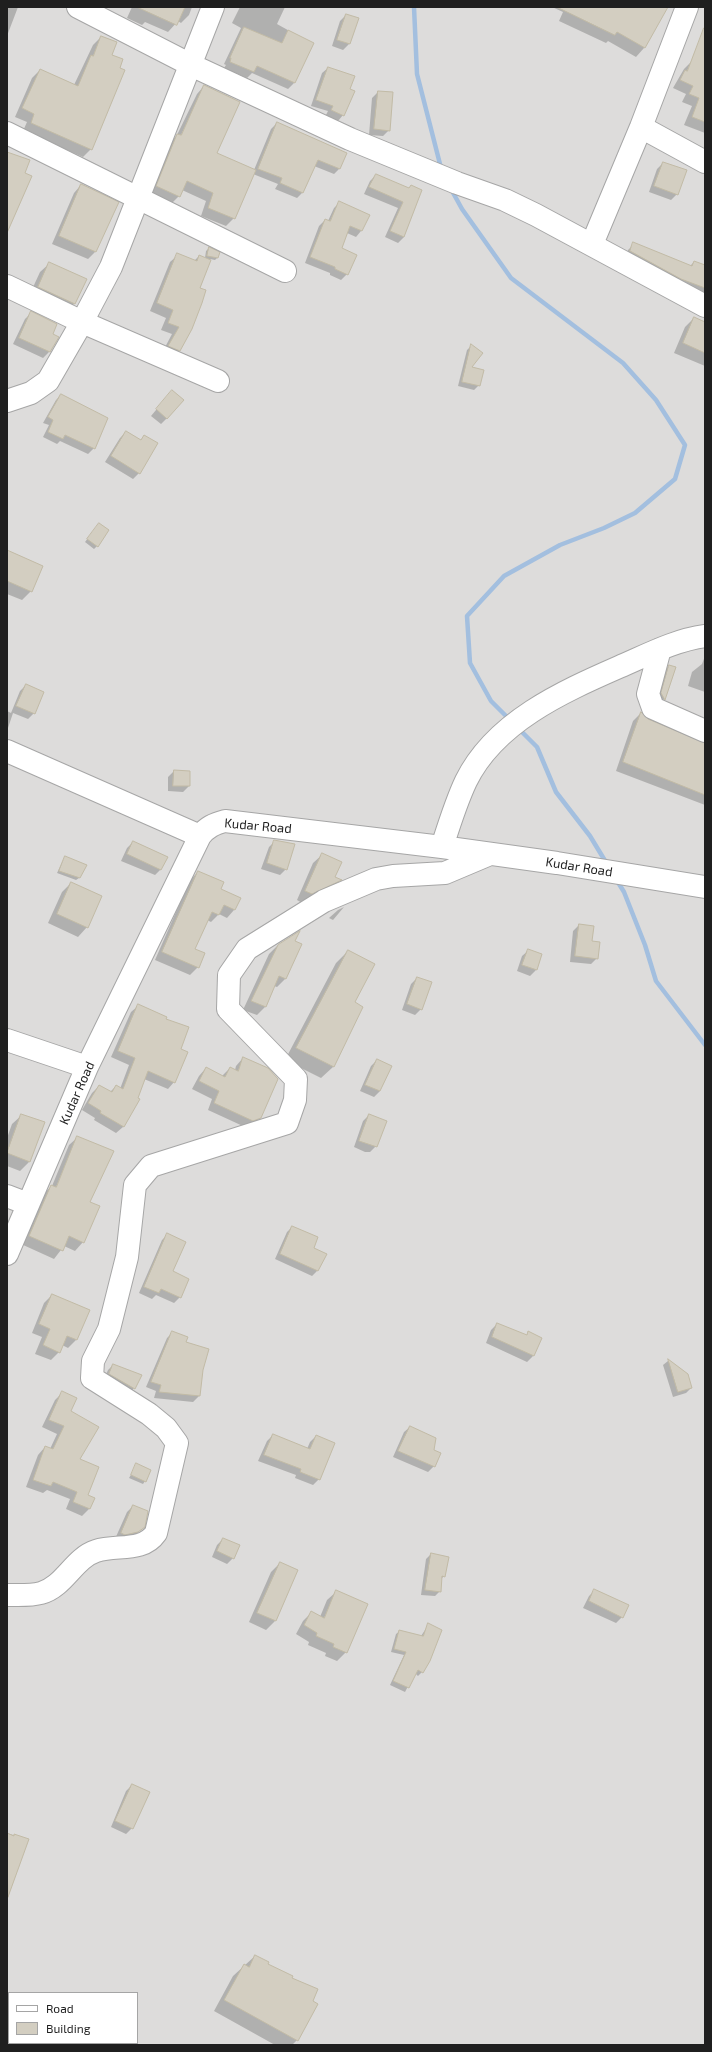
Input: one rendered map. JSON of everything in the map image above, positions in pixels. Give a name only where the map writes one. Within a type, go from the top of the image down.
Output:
[{"type":"street","points":[[78,7],[191,66],[350,139],[457,183],[506,200],[592,244],[705,306]]},
{"type":"street","points":[[7,401],[31,393],[48,381],[111,268],[213,7]]},
{"type":"street","points":[[592,244],[641,127],[687,7]]},
{"type":"street","points":[[641,127],[705,162]]},
{"type":"street","points":[[7,133],[137,199],[285,271]]},
{"type":"street","points":[[7,286],[82,322],[218,381]]},
{"type":"street","points":[[442,847],[467,780],[484,754],[520,718],[578,685],[660,650],[693,638],[705,636]]},
{"type":"street","points":[[660,650],[648,694],[653,708],[705,731]]},
{"type":"street","points":[[7,751],[200,836]]},
{"type":"street","name":"Kudar Road","points":[[7,1254],[87,1068],[200,836],[206,828],[215,823],[225,821],[442,847],[557,863],[705,887]]},
{"type":"street","points":[[7,1595],[42,1593],[51,1588],[86,1556],[97,1550],[133,1547],[152,1539],[156,1533],[177,1443],[166,1428],[149,1414],[92,1378],[93,1361],[109,1329],[117,1300],[127,1257],[135,1185],[151,1166],[287,1123],[295,1100],[296,1079],[228,1009],[229,974],[247,949],[324,901],[376,879],[393,876],[445,873],[490,854]]},
{"type":"street","points":[[7,1040],[87,1068]]},
{"type":"street","points":[[7,1196],[28,1204]]},
{"type":"shaded area","points":[[7,7],[705,7],[705,2045],[7,2045]]},
{"type":"building","points":[[137,7],[185,7],[177,25]]},
{"type":"building","points":[[557,7],[668,7],[645,48],[617,32],[615,35]]},
{"type":"building","points":[[346,14],[359,18],[350,44],[337,40]]},
{"type":"building","points":[[244,27],[282,43],[288,30],[314,43],[295,83],[257,66],[254,72],[230,62],[230,58]]},
{"type":"building","points":[[704,28],[705,122],[692,117],[699,98],[689,94],[693,86],[680,80],[685,70],[687,71]]},
{"type":"building","points":[[101,36],[117,42],[112,55],[123,59],[120,68],[125,70],[92,150],[31,123],[34,114],[22,108],[40,69],[78,86]]},
{"type":"building","points":[[328,67],[355,76],[350,89],[355,91],[344,116],[331,110],[333,106],[316,100]]},
{"type":"building","points":[[204,85],[240,102],[217,153],[256,170],[235,219],[208,208],[213,193],[187,181],[180,197],[156,186],[177,134],[181,135]]},
{"type":"building","points":[[378,91],[393,92],[390,131],[374,129]]},
{"type":"building","points":[[277,122],[347,153],[340,169],[318,160],[303,193],[280,183],[282,178],[258,169]]},
{"type":"building","points":[[7,152],[30,160],[25,173],[32,176],[7,233]]},
{"type":"building","points":[[663,162],[687,170],[678,195],[654,186]]},
{"type":"building","points":[[376,174],[409,188],[411,185],[422,190],[404,237],[390,231],[403,202],[369,187]]},
{"type":"building","points":[[81,184],[119,202],[96,252],[59,236]]},
{"type":"building","points":[[339,201],[370,215],[362,231],[350,226],[342,248],[357,255],[348,275],[335,269],[335,267],[310,257],[325,219],[330,221]]},
{"type":"building","points":[[633,242],[692,266],[694,261],[705,265],[705,288],[681,279],[630,251]]},
{"type":"building","points":[[209,247],[220,252],[218,258],[207,256]]},
{"type":"building","points":[[177,253],[197,261],[199,255],[211,260],[200,288],[206,290],[202,303],[192,329],[180,351],[168,346],[179,327],[168,323],[173,310],[157,303]]},
{"type":"building","points":[[49,262],[87,279],[75,304],[38,287]]},
{"type":"building","points":[[31,311],[57,324],[53,334],[59,337],[50,352],[19,338]]},
{"type":"building","points":[[694,317],[705,322],[705,353],[683,343]]},
{"type":"building","points":[[471,344],[483,353],[472,367],[484,370],[480,386],[462,382]]},
{"type":"building","points":[[172,390],[184,400],[167,419],[156,409]]},
{"type":"building","points":[[61,394],[108,418],[95,449],[65,435],[63,439],[48,432],[53,420],[48,417]]},
{"type":"building","points":[[126,431],[141,440],[144,435],[158,443],[140,474],[111,456]]},
{"type":"building","points":[[99,523],[109,530],[98,547],[87,539]]},
{"type":"building","points":[[7,550],[43,566],[32,592],[7,581]]},
{"type":"building","points":[[669,665],[676,667],[665,700],[661,693]]},
{"type":"building","points":[[26,684],[44,692],[35,714],[16,706]]},
{"type":"building","points":[[641,712],[648,719],[705,743],[705,795],[623,762]]},
{"type":"building","points":[[174,770],[190,771],[190,786],[173,786]]},
{"type":"building","points":[[274,840],[295,844],[287,870],[267,863]]},
{"type":"building","points":[[133,841],[168,857],[161,870],[127,854]]},
{"type":"building","points":[[322,853],[342,862],[335,877],[342,880],[312,894],[305,891]]},
{"type":"building","points":[[65,856],[87,865],[80,878],[59,871]]},
{"type":"building","points":[[198,871],[224,882],[221,889],[241,898],[235,910],[224,905],[219,915],[212,912],[195,949],[205,953],[199,968],[162,952]]},
{"type":"building","points":[[71,882],[102,896],[88,928],[57,914]]},
{"type":"building","points":[[579,924],[594,926],[592,941],[600,942],[598,959],[575,956]]},
{"type":"building","points":[[300,931],[295,941],[302,944],[286,979],[279,976],[266,1007],[251,1001],[278,945]]},
{"type":"building","points":[[528,949],[542,954],[537,970],[522,965]]},
{"type":"building","points":[[348,950],[375,964],[355,1002],[363,1007],[334,1067],[296,1048]]},
{"type":"building","points":[[417,977],[432,982],[422,1010],[407,1004]]},
{"type":"building","points":[[138,1004],[167,1017],[166,1019],[189,1027],[181,1049],[188,1052],[175,1083],[148,1071],[138,1098],[140,1099],[124,1127],[100,1113],[101,1111],[88,1103],[99,1085],[112,1092],[116,1085],[123,1089],[135,1058],[118,1051]]},
{"type":"building","points":[[243,1057],[268,1068],[278,1079],[261,1118],[253,1121],[214,1103],[219,1091],[199,1081],[206,1067],[225,1077],[230,1067],[238,1071]]},
{"type":"building","points":[[377,1059],[392,1066],[380,1091],[365,1085]]},
{"type":"building","points":[[21,1114],[45,1122],[30,1162],[7,1153]]},
{"type":"building","points":[[369,1114],[387,1121],[377,1147],[359,1141]]},
{"type":"building","points":[[77,1136],[114,1151],[90,1202],[100,1206],[84,1243],[69,1236],[63,1251],[29,1236],[51,1185],[56,1187]]},
{"type":"building","points":[[292,1226],[318,1237],[314,1248],[327,1254],[318,1271],[280,1254]]},
{"type":"building","points":[[167,1233],[186,1242],[173,1271],[189,1279],[181,1298],[161,1289],[159,1293],[144,1287]]},
{"type":"building","points":[[52,1294],[90,1310],[77,1340],[67,1336],[60,1353],[43,1345],[50,1329],[39,1324]]},
{"type":"building","points":[[497,1323],[527,1335],[528,1331],[542,1338],[534,1356],[492,1337]]},
{"type":"building","points":[[172,1331],[188,1337],[186,1342],[209,1349],[203,1370],[200,1396],[159,1392],[161,1385],[151,1382]]},
{"type":"building","points":[[668,1359],[688,1374],[692,1388],[678,1392]]},
{"type":"building","points":[[113,1364],[142,1375],[135,1389],[109,1374]]},
{"type":"building","points":[[62,1391],[77,1398],[71,1411],[99,1427],[80,1459],[99,1467],[88,1495],[95,1498],[90,1509],[73,1502],[77,1492],[53,1482],[51,1486],[33,1480],[45,1446],[53,1449],[64,1426],[49,1420]]},
{"type":"building","points":[[410,1426],[436,1438],[434,1450],[441,1453],[435,1467],[398,1451]]},
{"type":"building","points":[[273,1434],[310,1449],[316,1435],[335,1443],[320,1480],[300,1472],[301,1469],[264,1455]]},
{"type":"building","points":[[136,1463],[151,1470],[146,1482],[131,1475]]},
{"type":"building","points":[[133,1505],[148,1511],[145,1527],[138,1532],[125,1535],[121,1533]]},
{"type":"building","points":[[223,1538],[240,1545],[234,1559],[217,1551]]},
{"type":"building","points":[[431,1553],[449,1557],[445,1577],[442,1576],[441,1592],[425,1590]]},
{"type":"building","points":[[280,1562],[298,1570],[276,1621],[257,1613]]},
{"type":"building","points":[[594,1589],[629,1605],[623,1618],[589,1601]]},
{"type":"building","points":[[336,1590],[368,1604],[347,1653],[333,1647],[334,1644],[316,1636],[317,1633],[304,1625],[311,1611],[324,1618]]},
{"type":"building","points":[[428,1623],[442,1630],[430,1661],[423,1673],[418,1670],[409,1688],[393,1681],[406,1652],[394,1649],[399,1630],[423,1636]]},
{"type":"building","points":[[132,1784],[150,1792],[133,1829],[115,1821]]},
{"type":"building","points":[[7,1833],[29,1839],[8,1897]]},
{"type":"building","points":[[255,1955],[269,1962],[268,1964],[293,1976],[292,1978],[318,1989],[313,2001],[318,2004],[298,2041],[224,2000],[244,1964],[249,1967]]},
{"type":"waterway","points":[[414,7],[417,74],[441,168]]},
{"type":"waterway","points":[[451,189],[462,209],[511,278],[623,363],[656,400],[685,445],[675,479],[635,513],[604,528],[560,545],[504,576],[467,616],[470,663],[491,701],[510,720]]},
{"type":"waterway","points":[[518,728],[537,747],[556,792],[590,836],[607,864]]},
{"type":"waterway","points":[[616,879],[624,892],[645,945],[656,981],[705,1045]]}]
